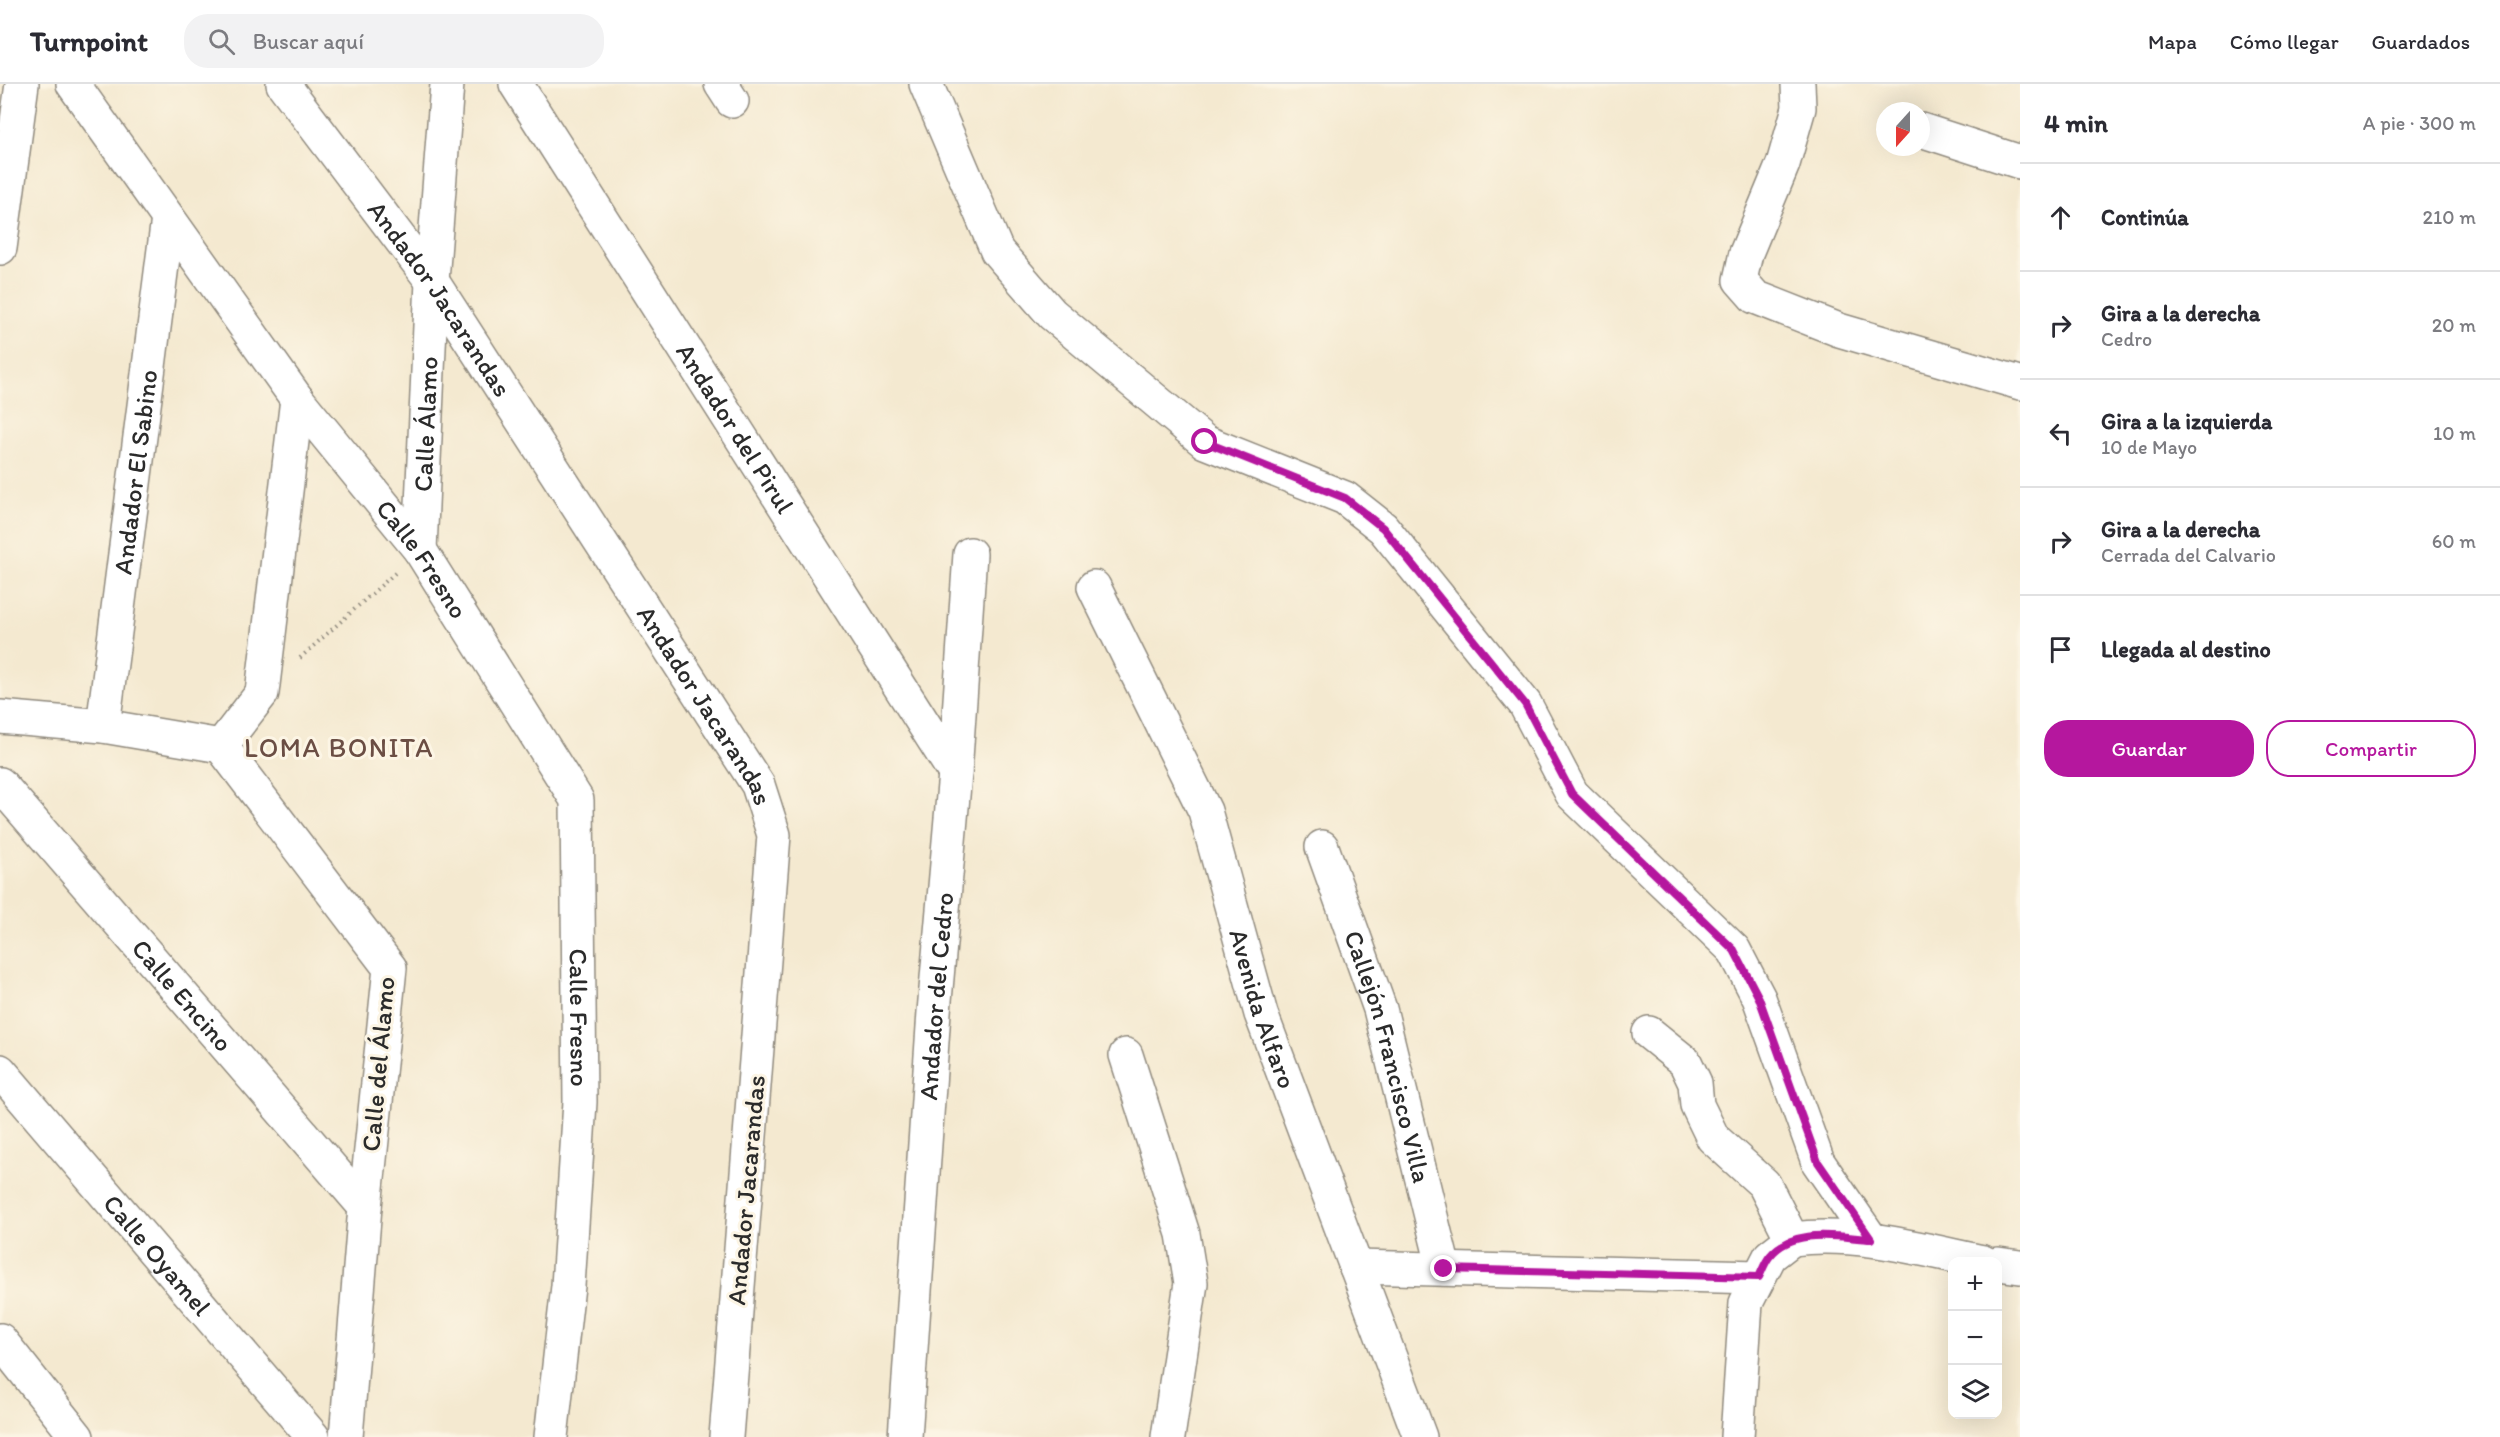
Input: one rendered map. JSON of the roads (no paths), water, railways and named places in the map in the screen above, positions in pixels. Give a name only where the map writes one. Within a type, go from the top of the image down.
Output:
[{"type":"street","points":[[0,248],[22,84]]},
{"type":"street","name":"Calle Fresno","points":[[73,84],[297,399],[420,550],[577,800],[580,1102],[568,1286],[550,1437]]},
{"type":"street","name":"Andador Jacarandas","points":[[283,84],[432,281],[759,785],[774,835],[726,1437]]},
{"type":"street","name":"Calle Álamo","points":[[420,550],[432,281],[447,84]]},
{"type":"street","name":"Andador del Pirul","points":[[516,84],[955,773]]},
{"type":"street","points":[[926,84],[998,251],[1052,314],[1205,442],[1345,498],[1383,528],[1525,704],[1572,794],[1734,950],[1759,998],[1818,1162],[1871,1239]]},
{"type":"street","points":[[1798,84],[1799,108],[1784,164],[1746,253],[1740,280],[1755,297],[1839,330],[2020,383]]},
{"type":"street","points":[[1930,133],[2020,162]]},
{"type":"street","name":"Andador El Sabino","points":[[103,726],[168,218]]},
{"type":"street","points":[[0,717],[103,726],[220,746],[262,693],[297,399]]},
{"type":"street","name":"Andador del Cedro","points":[[905,1437],[933,1024],[955,773],[970,555]]},
{"type":"street","name":"Avenida Alfaro","points":[[1094,587],[1205,811],[1261,1014],[1420,1437]]},
{"type":"street","name":"Calle del Álamo","points":[[220,746],[390,968],[365,1207],[346,1437]]},
{"type":"street","name":"Calle Encino","points":[[0,784],[365,1207]]},
{"type":"street","name":"Callejón Francisco Villa","points":[[1322,847],[1380,1008],[1444,1269]]},
{"type":"street","points":[[1649,1033],[1685,1062],[1695,1083],[1697,1105],[1713,1138],[1764,1184],[1792,1239]]},
{"type":"street","points":[[1126,1055],[1183,1234],[1191,1284],[1168,1437]]},
{"type":"street","name":"Calle Oyamel","points":[[0,1071],[313,1437]]},
{"type":"street","points":[[1737,1437],[1746,1303],[1770,1256],[1792,1239],[1817,1236],[1871,1239],[1959,1257]]},
{"type":"street","points":[[2002,1265],[2020,1268]]},
{"type":"street","points":[[1356,1267],[1759,1277]]},
{"type":"street","points":[[0,1340],[77,1437]]},
{"type":"district","name":"LOMA BONITA","points":[[339,748]]}]
